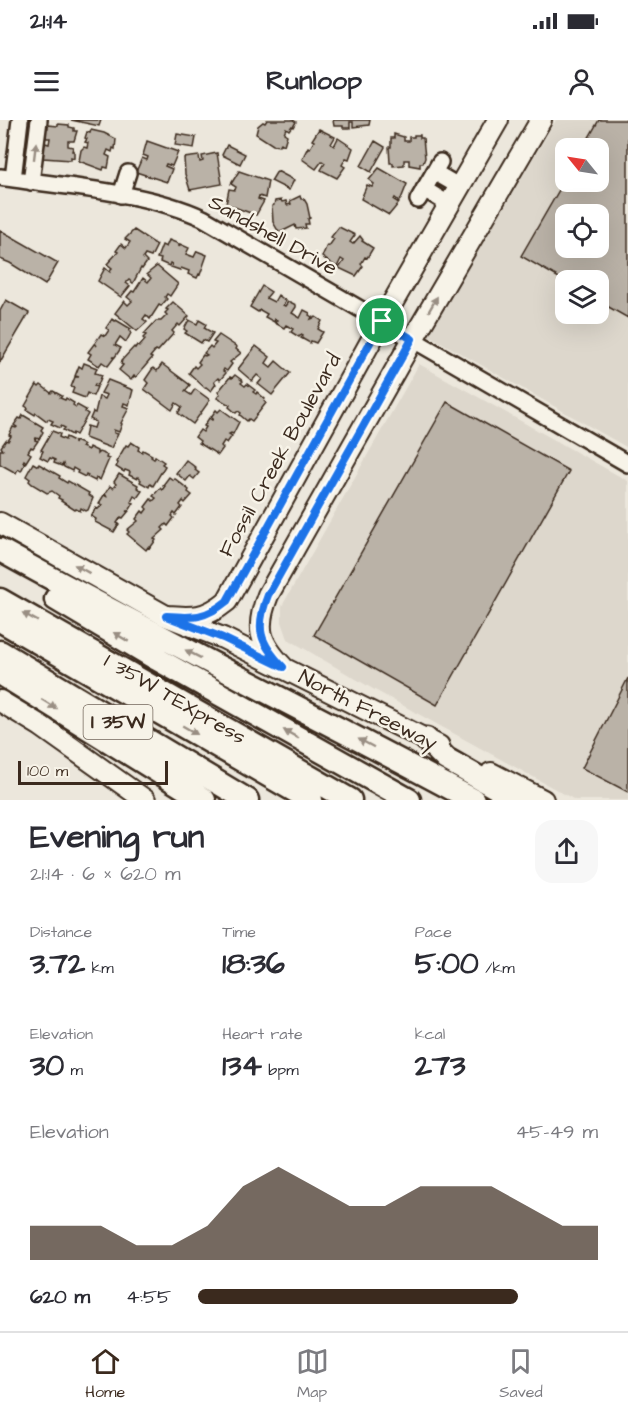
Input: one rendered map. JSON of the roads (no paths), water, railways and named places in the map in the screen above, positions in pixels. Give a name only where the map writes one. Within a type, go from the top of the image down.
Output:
[{"type":"highway","name":"North Freeway","points":[[0,550],[105,609],[473,800]]},
{"type":"highway","points":[[0,565],[157,659],[409,800]]},
{"type":"highway","name":"I 35W TEXpress","points":[[0,600],[350,800]]},
{"type":"highway","name":"I 35W TEXpress","points":[[0,620],[290,792],[311,800]]},
{"type":"highway","name":"I 35W","points":[[0,652],[248,800]]},
{"type":"highway","points":[[0,673],[204,800]]},
{"type":"highway","points":[[426,739],[446,759],[518,800]]},
{"type":"highway","points":[[282,760],[310,769],[367,800]]},
{"type":"main road","name":"Fossil Creek Boulevard","points":[[166,616],[193,618],[215,611],[227,601],[382,321],[498,120]]},
{"type":"main road","points":[[283,667],[268,652],[261,637],[262,611],[268,595],[412,339],[541,120]]},
{"type":"main road","name":"North Freeway","points":[[0,523],[166,616],[223,638],[283,667],[543,800]]},
{"type":"main road","points":[[0,701],[41,726],[145,800]]},
{"type":"street","points":[[6,178],[20,120]]},
{"type":"street","points":[[31,182],[39,120]]},
{"type":"street","points":[[450,205],[421,195],[437,167],[460,187]]},
{"type":"street","points":[[121,195],[128,173]]},
{"type":"street","name":"Sandshell Drive","points":[[6,178],[169,204],[203,218],[628,464]]}]
